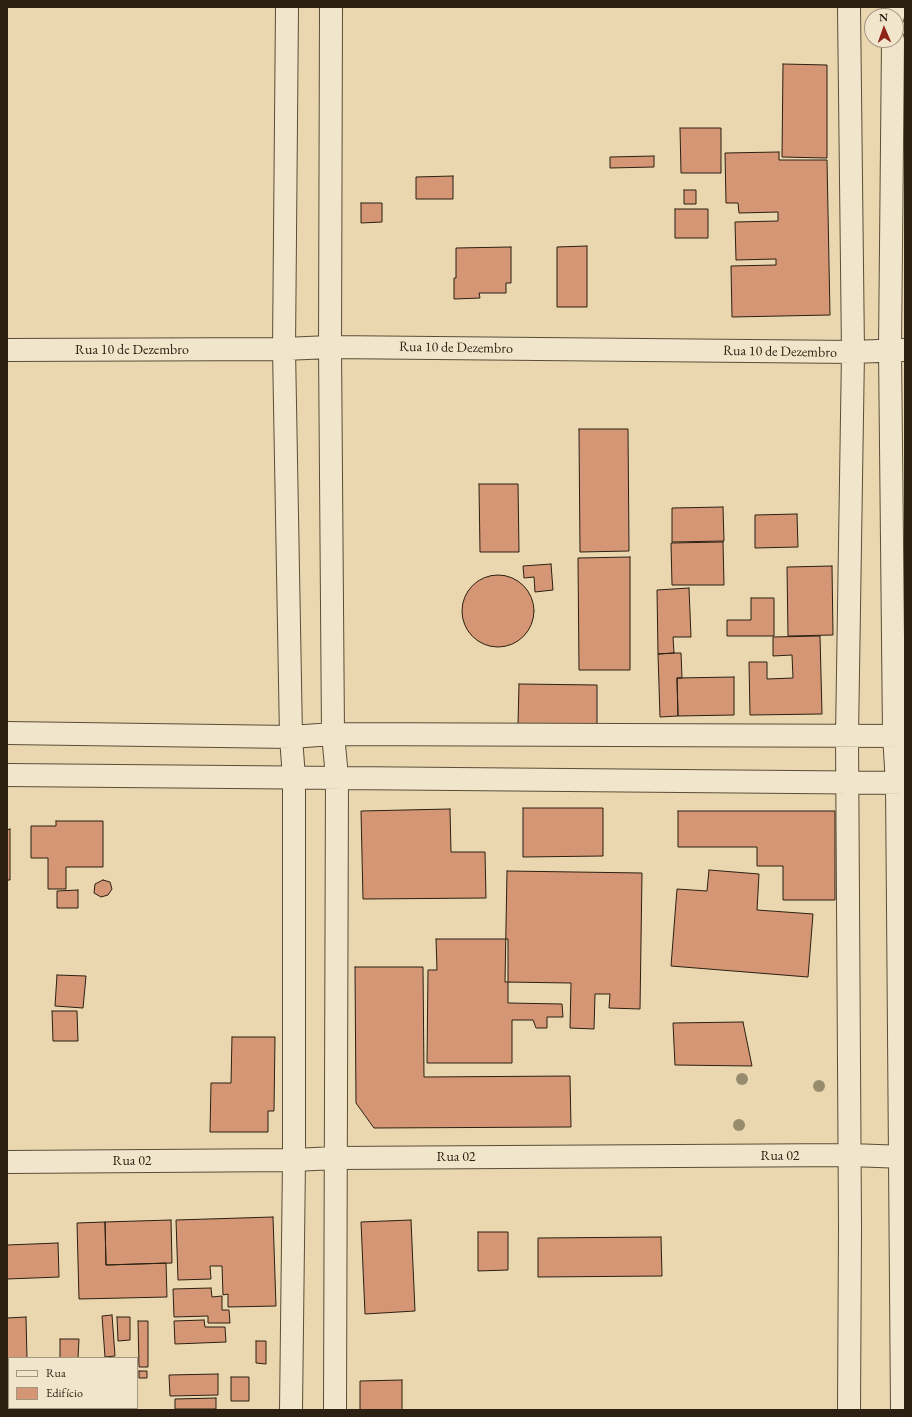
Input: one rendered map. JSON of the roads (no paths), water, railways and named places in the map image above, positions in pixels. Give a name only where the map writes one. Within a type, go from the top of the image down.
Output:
[{"type":"street","points":[[287,7],[284,349],[294,778],[294,1160],[291,1410]]},
{"type":"street","points":[[331,7],[330,347],[332,734],[337,777],[335,1410]]},
{"type":"street","points":[[849,7],[853,352],[847,736],[850,1156],[849,1410]]},
{"type":"street","points":[[893,48],[898,350],[901,783],[902,1410]]},
{"type":"street","name":"Rua 10 de Dezembro","points":[[7,350],[284,349],[330,347],[853,352],[898,350]]},
{"type":"street","points":[[7,733],[292,737],[332,734],[900,735]]},
{"type":"street","points":[[7,775],[901,783]]},
{"type":"street","name":"Rua 02","points":[[7,1162],[294,1160],[335,1158],[902,1157]]}]
